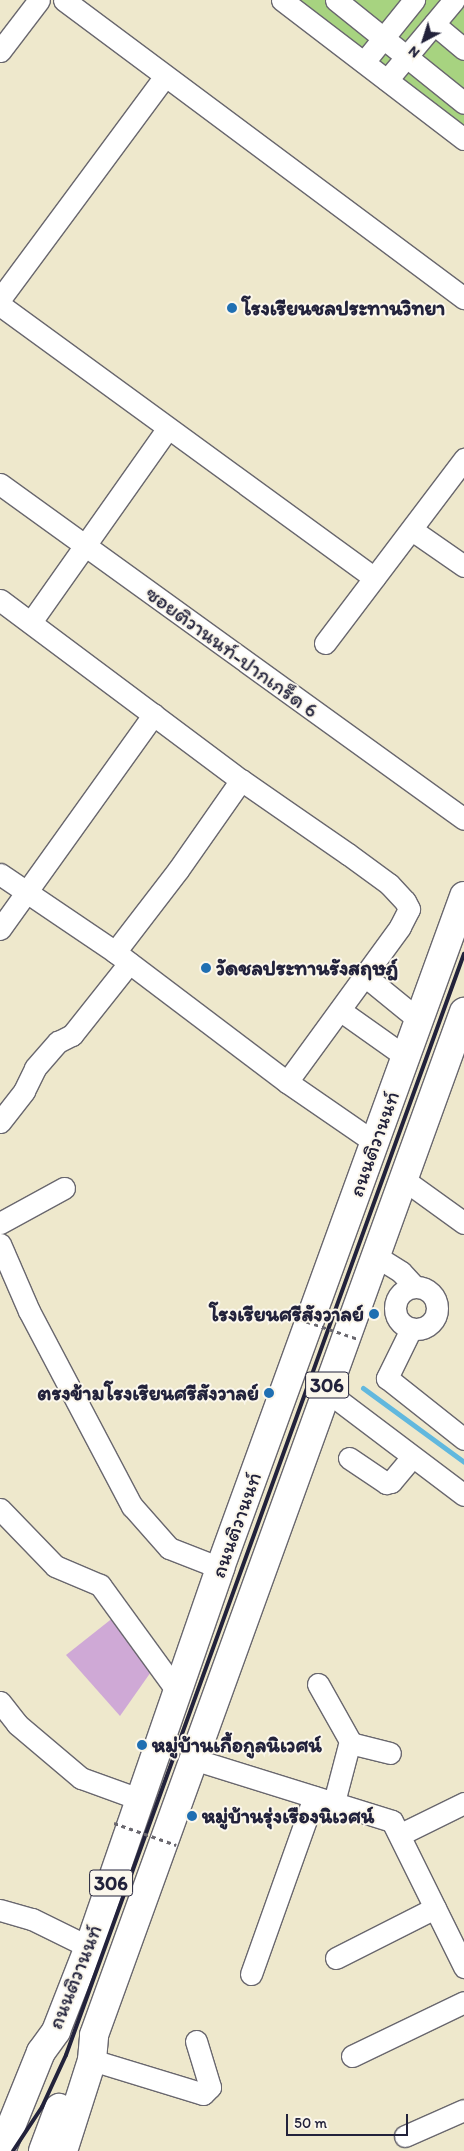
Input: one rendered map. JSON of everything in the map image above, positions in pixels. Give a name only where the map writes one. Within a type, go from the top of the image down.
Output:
[{"type":"main road","name":"ถนนติวานนท์","points":[[6,2145],[51,2059],[56,2031],[89,1946],[220,1568],[374,1142],[461,913]]},
{"type":"main road","name":"ถนนติวานนท์","points":[[63,2151],[93,2048],[193,1759],[325,1390],[464,1012]]},
{"type":"main road","points":[[374,1142],[406,1170]]},
{"type":"main road","name":"306","points":[[42,2151],[73,2070],[93,2048]]},
{"type":"street","points":[[0,51],[39,0]]},
{"type":"street","points":[[64,0],[164,77],[464,298]]},
{"type":"street","points":[[282,0],[464,139]]},
{"type":"street","points":[[336,0],[464,103]]},
{"type":"street","points":[[387,80],[454,0]]},
{"type":"street","points":[[364,62],[408,2]]},
{"type":"street","points":[[434,24],[464,49]]},
{"type":"street","points":[[0,299],[164,77]]},
{"type":"street","points":[[0,306],[374,578]]},
{"type":"street","points":[[31,622],[79,551],[168,428]]},
{"type":"street","points":[[325,643],[464,459]]},
{"type":"street","name":"ซอยติวานนท์-ปากเกร็ด 6","points":[[0,484],[79,551],[464,819]]},
{"type":"street","points":[[412,530],[464,566]]},
{"type":"street","points":[[0,600],[240,780],[389,884],[405,901],[408,914],[340,1011],[287,1082]]},
{"type":"street","points":[[0,929],[154,714]]},
{"type":"street","points":[[0,1122],[24,1091],[35,1068],[58,1042],[72,1035],[178,870],[240,780]]},
{"type":"street","points":[[0,874],[122,957],[287,1082],[374,1142]]},
{"type":"street","points":[[365,976],[419,1020]]},
{"type":"street","points":[[340,1011],[406,1057]]},
{"type":"street","points":[[406,1170],[464,1223]]},
{"type":"street","points":[[0,1223],[64,1188]]},
{"type":"street","points":[[0,1244],[28,1310],[132,1506],[169,1548],[220,1568]]},
{"type":"street","points":[[374,1255],[401,1272],[414,1286],[434,1296],[438,1314],[429,1327],[420,1330],[411,1328],[397,1318],[395,1300],[406,1288],[414,1286]]},
{"type":"street","points":[[411,1328],[387,1378],[464,1439]]},
{"type":"street","points":[[325,1390],[464,1495]]},
{"type":"street","points":[[350,1458],[386,1483],[391,1482],[412,1457]]},
{"type":"street","points":[[0,1509],[55,1566],[100,1585],[177,1691]]},
{"type":"street","points":[[318,1684],[350,1742],[390,1753]]},
{"type":"street","points":[[0,1702],[9,1727],[81,1778],[139,1799]]},
{"type":"street","points":[[251,1974],[350,1742]]},
{"type":"street","points":[[193,1759],[392,1821],[401,1834],[464,1967]]},
{"type":"street","points":[[401,1834],[464,1803]]},
{"type":"street","points":[[336,1958],[436,1908]]},
{"type":"street","points":[[0,1910],[32,1920],[89,1946]]},
{"type":"street","points":[[352,2056],[464,2002]]},
{"type":"street","points":[[93,2048],[203,2094],[210,2088],[196,2041]]},
{"type":"street","points":[[405,2136],[464,2110]]},
{"type":"path","points":[[299,1319],[358,1339]]},
{"type":"path","points":[[114,1823],[176,1845]]},
{"type":"green space","points":[[281,0],[464,0],[464,129]]},
{"type":"building","points":[[114,1617],[153,1669],[120,1716],[66,1655]]},
{"type":"waterway","points":[[363,1388],[464,1462]]},
{"type":"railway","points":[[13,2151],[42,2107],[66,2055],[464,954]]},
{"type":"place","name":"โรงเรียนชลประทานวิทยา","points":[[232,308]]},
{"type":"place","name":"วัดชลประทานรังสฤษฎ์","points":[[206,968]]},
{"type":"place","name":"โรงเรียนศรีสังวาลย์","points":[[374,1314]]},
{"type":"place","name":"ตรงข้ามโรงเรียนศรีสังวาลย์","points":[[269,1393]]},
{"type":"place","name":"หมู่บ้านเกื้อกูลนิเวศน์","points":[[142,1745]]},
{"type":"place","name":"หมู่บ้านรุ่งเรืองนิเวศน์","points":[[192,1816]]}]
